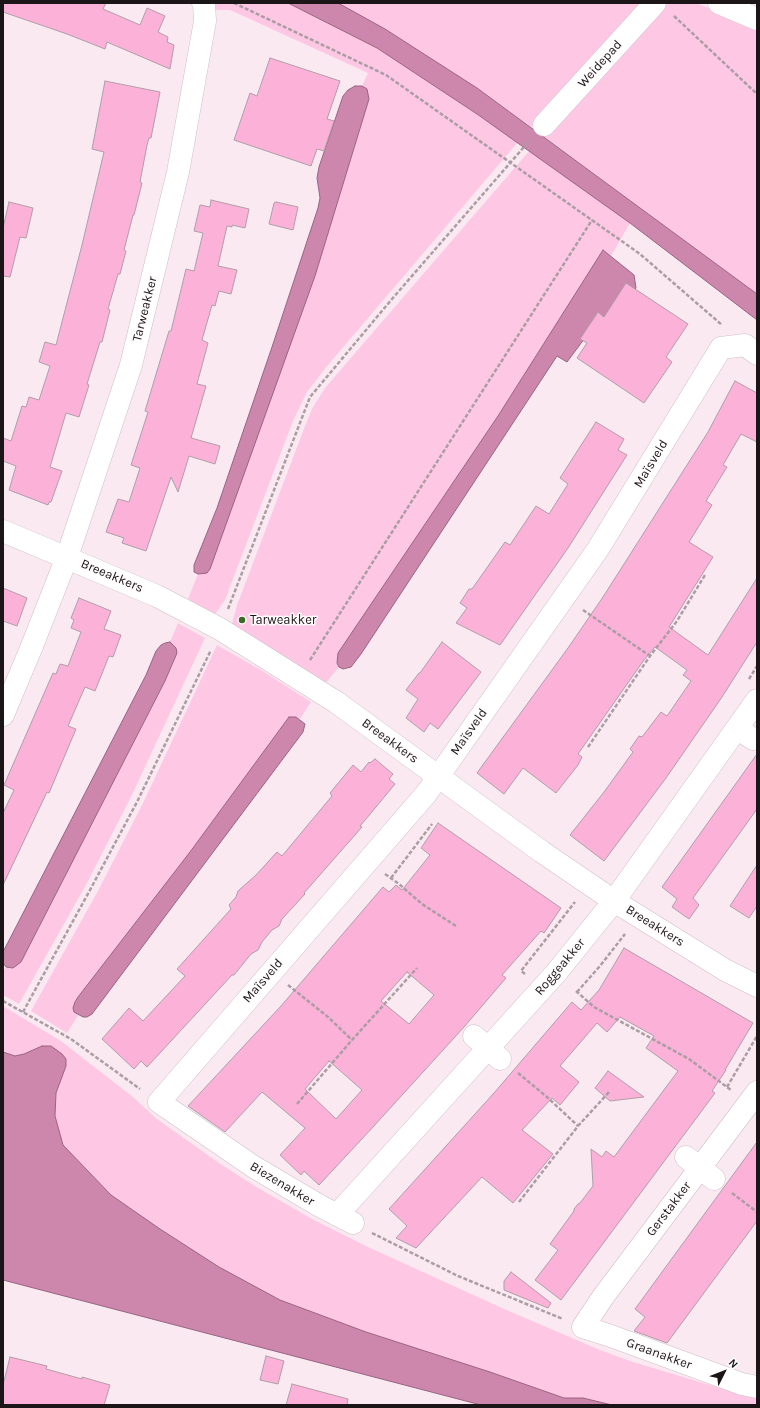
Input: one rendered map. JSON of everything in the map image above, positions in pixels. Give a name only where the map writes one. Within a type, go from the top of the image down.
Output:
[{"type":"street","points":[[719,3],[757,19]]},
{"type":"street","name":"Tarweakker","points":[[3,715],[67,557],[131,364],[178,172],[205,21],[204,4]]},
{"type":"street","name":"Weidepad","points":[[544,125],[663,8]]},
{"type":"street","name":"Maïsveld","points":[[159,1102],[278,977],[366,862],[426,794],[598,549],[721,348],[751,350]]},
{"type":"street","name":"Breeakkers","points":[[3,531],[157,596],[220,629],[336,702],[542,852],[614,901],[725,970],[757,986]]},
{"type":"street","name":"Roggeakker","points":[[345,1219],[488,1048],[556,973],[614,901],[745,734],[757,700]]},
{"type":"street","name":"Gerstakker","points":[[583,1328],[604,1297],[753,1098]]},
{"type":"street","name":"Biezenakker","points":[[159,1102],[254,1167],[345,1219]]},
{"type":"street","name":"Graanakker","points":[[583,1328],[611,1336],[742,1384],[757,1387]]},
{"type":"path","points":[[234,3],[386,75],[640,254],[751,350]]},
{"type":"path","points":[[663,8],[757,94]]},
{"type":"path","points":[[23,1012],[137,802],[210,651],[220,629],[310,397],[392,299],[510,162],[544,125]]},
{"type":"path","points":[[308,664],[592,220]]},
{"type":"path","points":[[588,748],[650,656],[677,621],[705,575]]},
{"type":"path","points":[[564,597],[650,656]]},
{"type":"path","points":[[210,651],[216,655]]},
{"type":"path","points":[[366,862],[399,884],[422,904],[456,926]]},
{"type":"path","points":[[297,1104],[417,968]]},
{"type":"path","points":[[556,973],[594,1007],[689,1059],[727,1087],[753,1098]]},
{"type":"path","points":[[278,977],[328,1017],[352,1040]]},
{"type":"path","points":[[3,1001],[71,1039],[159,1102]]},
{"type":"path","points":[[727,1087],[757,1036]]},
{"type":"path","points":[[488,1048],[547,1097],[578,1126]]},
{"type":"path","points":[[519,1202],[578,1126],[610,1091]]},
{"type":"path","points":[[700,1168],[757,1212]]},
{"type":"path","points":[[345,1219],[458,1276],[583,1328]]},
{"type":"shaded area","points":[[212,3],[288,3],[377,48],[518,142],[328,365],[307,392],[293,421],[225,600],[215,614],[188,599],[198,574],[202,574],[315,276],[369,99],[367,89],[362,86],[368,73],[230,10],[215,10]]},
{"type":"shaded area","points":[[288,3],[338,3],[385,29],[477,88],[757,294],[757,320],[630,223],[477,114],[377,48]]},
{"type":"shaded area","points":[[338,3],[644,3],[531,127],[477,88],[385,29]]},
{"type":"shaded area","points":[[665,3],[696,3],[757,27],[757,294],[543,136]]},
{"type":"shaded area","points":[[355,86],[362,86],[367,89],[369,99],[315,276],[210,569],[207,573],[198,574],[194,572],[194,565],[217,508],[318,208],[320,198],[317,178],[319,167],[343,96],[348,90]]},
{"type":"shaded area","points":[[530,150],[630,223],[611,256],[603,250],[498,416],[338,653],[337,663],[339,667],[325,684],[232,624],[237,605],[305,426],[312,409],[325,388]]},
{"type":"shaded area","points":[[603,250],[634,275],[636,288],[611,322],[602,315],[567,362],[557,356],[361,654],[351,667],[343,669],[339,667],[337,663],[338,653],[498,416]]},
{"type":"shaded area","points":[[178,623],[205,638],[132,795],[87,883],[19,1004],[3,995],[3,971],[6,967],[13,968],[21,962],[165,681],[175,659],[173,645],[170,642]]},
{"type":"shaded area","points":[[170,642],[176,648],[177,653],[165,681],[21,962],[13,968],[6,967],[3,963],[3,952],[146,675],[156,651],[161,645]]},
{"type":"shaded area","points":[[217,645],[261,670],[311,702],[300,719],[296,717],[289,717],[190,852],[78,997],[75,1002],[74,1012],[79,1014],[67,1033],[31,1011],[99,889],[144,801]]},
{"type":"shaded area","points":[[289,717],[296,717],[305,724],[303,732],[92,1014],[87,1017],[83,1017],[74,1012],[73,1008],[78,997],[190,852]]},
{"type":"shaded area","points":[[3,1006],[61,1041],[133,1097],[157,1119],[219,1163],[258,1188],[314,1220],[368,1247],[502,1308],[600,1350],[633,1362],[757,1399],[757,1405],[612,1405],[583,1398],[564,1398],[490,1372],[366,1332],[280,1300],[219,1267],[111,1195],[63,1145],[55,1116],[56,1093],[60,1082],[42,1046],[24,1054],[15,1056],[3,1052]]},
{"type":"shaded area","points":[[42,1046],[51,1046],[66,1059],[66,1066],[56,1093],[55,1116],[63,1145],[111,1195],[219,1267],[280,1300],[366,1332],[490,1372],[564,1398],[583,1398],[612,1405],[481,1405],[3,1280],[3,1052],[15,1056],[24,1054]]},
{"type":"building","points":[[3,3],[106,3],[103,9],[140,25],[147,8],[165,16],[158,32],[168,37],[167,42],[174,45],[170,69],[107,42],[105,49],[3,12]]},
{"type":"building","points":[[270,58],[340,81],[327,119],[334,121],[324,151],[317,149],[311,166],[234,140],[250,93],[257,96]]},
{"type":"building","points":[[105,81],[160,92],[151,138],[149,138],[147,145],[140,182],[142,183],[124,250],[126,251],[120,274],[118,274],[108,309],[110,310],[102,342],[100,342],[87,384],[89,385],[79,417],[66,413],[50,467],[62,471],[51,502],[49,502],[48,505],[9,490],[16,466],[3,461],[3,438],[11,441],[22,406],[26,407],[29,397],[39,400],[50,366],[39,362],[45,342],[56,345],[104,152],[92,149]]},
{"type":"building","points":[[211,200],[249,209],[245,228],[232,225],[232,227],[227,226],[218,266],[237,270],[231,294],[219,291],[215,306],[212,305],[202,340],[208,343],[197,384],[206,386],[191,438],[220,446],[215,464],[189,456],[178,492],[171,477],[146,551],[122,543],[124,538],[106,532],[118,499],[129,502],[140,468],[131,465],[148,412],[145,411],[169,331],[171,331],[186,269],[194,271],[203,233],[194,231],[200,205],[210,207]]},
{"type":"building","points":[[9,202],[33,208],[26,238],[20,237],[10,277],[3,276],[3,228]]},
{"type":"building","points":[[276,202],[298,207],[293,230],[269,224],[274,203]]},
{"type":"building","points":[[626,283],[688,324],[666,357],[672,362],[644,403],[577,358],[587,343],[580,339],[598,312],[604,317]]},
{"type":"building","points":[[735,381],[757,393],[757,442],[741,434],[723,465],[727,467],[706,501],[712,505],[689,542],[713,557],[669,627],[708,655],[757,578],[757,642],[722,697],[666,778],[604,861],[570,835],[633,752],[630,749],[639,736],[642,737],[661,712],[667,716],[691,681],[683,675],[687,670],[655,647],[644,660],[578,754],[582,757],[578,765],[556,793],[523,768],[504,794],[477,773],[568,648],[603,597],[708,432]]},
{"type":"building","points":[[596,422],[624,439],[618,450],[627,455],[568,548],[500,645],[456,623],[467,608],[460,603],[469,589],[472,589],[505,542],[510,545],[536,506],[549,514],[568,484],[560,478]]},
{"type":"building","points":[[3,588],[27,598],[17,626],[3,621]]},
{"type":"building","points":[[79,598],[111,611],[104,629],[121,635],[113,657],[109,656],[95,691],[85,687],[68,726],[76,729],[49,793],[47,792],[3,885],[3,813],[14,790],[4,785],[53,673],[56,674],[60,664],[68,666],[81,632],[71,628],[74,620],[71,618]]},
{"type":"building","points":[[442,642],[481,672],[438,729],[430,723],[424,732],[406,718],[418,699],[406,690]]},
{"type":"building","points":[[757,754],[757,809],[693,898],[699,905],[689,919],[672,907],[677,899],[662,887]]},
{"type":"building","points":[[375,759],[393,774],[389,779],[395,784],[360,826],[362,827],[282,919],[279,926],[272,930],[262,942],[258,950],[251,954],[234,975],[232,975],[147,1067],[141,1061],[134,1069],[102,1039],[129,1008],[143,1021],[185,976],[177,969],[231,909],[229,905],[236,897],[238,891],[256,875],[277,852],[282,856],[332,796],[330,793],[353,765],[361,772],[369,762],[370,763]]},
{"type":"building","points":[[438,823],[561,908],[544,933],[541,931],[502,975],[506,978],[464,1027],[319,1185],[304,1171],[301,1175],[280,1155],[305,1128],[262,1092],[225,1132],[188,1106],[281,1006],[383,887],[389,892],[396,885],[402,890],[430,855],[421,848]],"holes":[[[407,972],[434,995],[409,1024],[381,1001]],[[329,1061],[362,1090],[336,1119],[305,1089]]]},
{"type":"building","points":[[757,865],[757,906],[749,918],[730,906]]},
{"type":"building","points":[[624,948],[753,1023],[712,1091],[715,1093],[561,1300],[535,1280],[558,1250],[550,1244],[574,1209],[593,1186],[591,1149],[602,1157],[606,1151],[614,1157],[678,1071],[646,1048],[654,1036],[620,1017],[607,1032],[597,1023],[560,1066],[579,1082],[560,1105],[552,1098],[522,1130],[553,1154],[513,1203],[482,1177],[416,1248],[396,1238],[407,1226],[389,1209],[494,1093],[572,1002],[581,1010],[599,990]]},
{"type":"building","points":[[608,1071],[644,1097],[610,1101],[595,1088]]},
{"type":"building","points":[[757,1142],[757,1221],[667,1343],[634,1331],[645,1317],[635,1309]]},
{"type":"building","points":[[511,1272],[551,1303],[548,1308],[504,1290],[504,1281]]},
{"type":"building","points":[[266,1356],[284,1361],[278,1384],[260,1380]]},
{"type":"building","points":[[10,1357],[47,1366],[46,1369],[110,1385],[104,1405],[3,1405],[3,1385]]},
{"type":"building","points":[[292,1384],[348,1399],[347,1405],[286,1405]]},
{"type":"place","name":"Tarweakker","points":[[242,620]]}]
